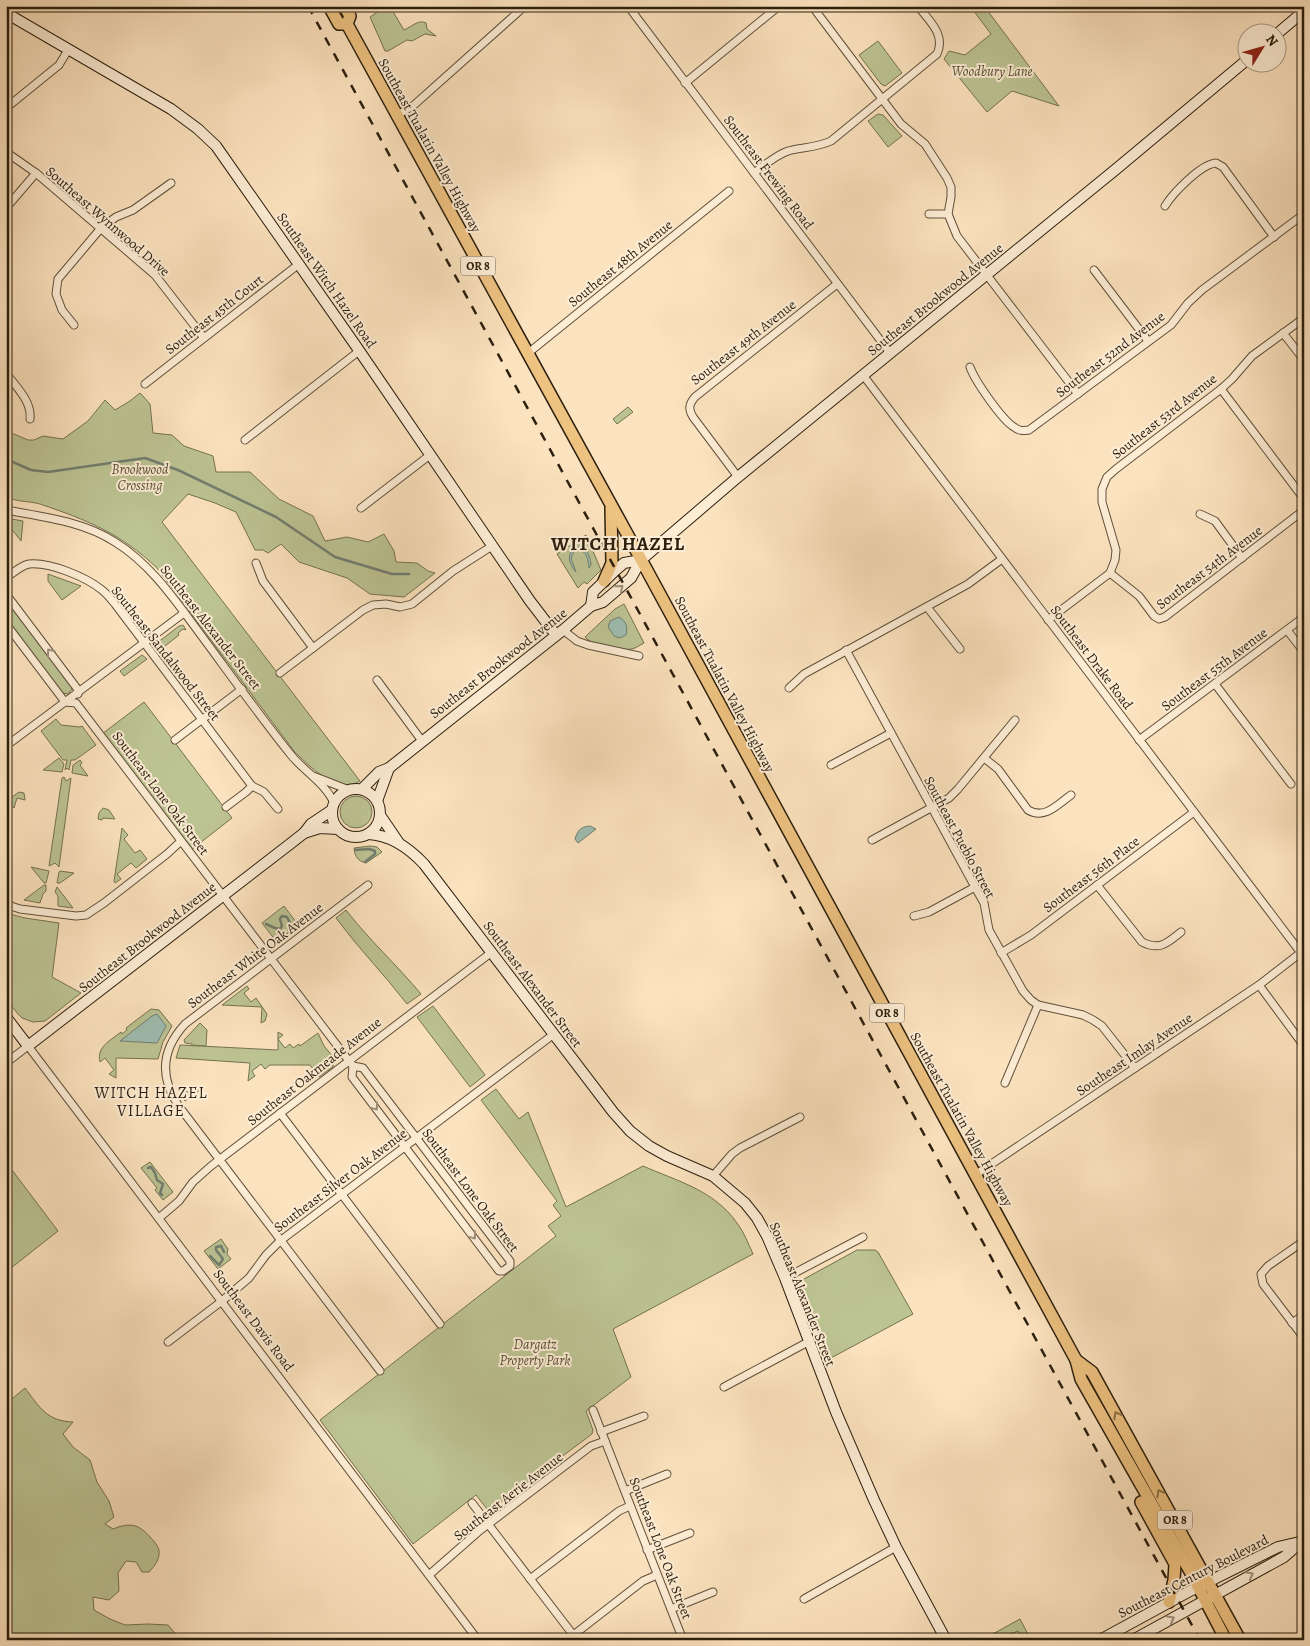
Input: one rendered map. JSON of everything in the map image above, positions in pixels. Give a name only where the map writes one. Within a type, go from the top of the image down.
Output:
[{"type":"main road","name":"Southeast Tualatin Valley Highway","points":[[329,6],[339,24],[347,24]]},
{"type":"main road","name":"Southeast Tualatin Valley Highway","points":[[344,6],[350,16],[347,24],[396,116],[641,560],[1076,1360],[1081,1379],[1121,1450],[1204,1585],[1216,1594],[1240,1640]]},
{"type":"main road","points":[[604,581],[612,563],[611,507]]},
{"type":"main road","name":"Southeast Tualatin Valley Highway","points":[[1076,1360],[1092,1372],[1204,1585],[1205,1600],[1226,1640]]},
{"type":"main road","points":[[1121,1450],[1128,1478],[1175,1564],[1174,1580],[1169,1602]]},
{"type":"street","points":[[396,116],[414,105],[526,6]]},
{"type":"street","name":"Southeast Frewing Road","points":[[628,6],[890,353]]},
{"type":"street","points":[[685,83],[778,6]]},
{"type":"street","points":[[812,6],[901,124],[925,144],[951,187],[948,214],[956,236],[988,274],[1078,394]]},
{"type":"street","points":[[754,173],[786,152],[820,146],[831,141],[937,54],[941,45],[939,34],[918,6]]},
{"type":"street","points":[[1288,25],[1304,11]]},
{"type":"street","name":"Southeast Witch Hazel Road","points":[[6,13],[171,109],[205,134],[223,154],[530,601],[559,632],[588,645],[639,656]]},
{"type":"street","points":[[6,108],[59,65],[68,50]]},
{"type":"street","name":"Southeast Brookwood Avenue","points":[[362,789],[379,772],[389,768],[591,606],[603,602],[631,578],[641,560],[738,477],[1238,67]]},
{"type":"street","name":"Southeast Wynnwood Drive","points":[[6,152],[36,174],[155,275],[204,338]]},
{"type":"street","points":[[1165,206],[1175,192],[1204,167],[1216,163],[1223,167],[1274,236]]},
{"type":"street","points":[[6,208],[36,174]]},
{"type":"street","points":[[74,325],[62,310],[56,294],[58,279],[101,228],[116,217],[133,210],[171,183]]},
{"type":"street","name":"Southeast 48th Avenue","points":[[527,354],[729,191]]},
{"type":"street","points":[[929,214],[948,214]]},
{"type":"street","name":"Southeast 52nd Avenue","points":[[970,367],[976,381],[1009,424],[1024,431],[1034,427],[1171,325],[1188,303],[1202,290],[1304,214]]},
{"type":"street","name":"Southeast 45th Court","points":[[145,384],[299,264]]},
{"type":"street","points":[[1094,270],[1148,342]]},
{"type":"street","name":"Southeast 49th Avenue","points":[[738,477],[693,417],[690,406],[691,401],[837,284]]},
{"type":"street","name":"Southeast 53rd Avenue","points":[[1110,573],[1116,560],[1116,550],[1102,502],[1102,489],[1108,478],[1116,469],[1232,379],[1252,356],[1304,318]]},
{"type":"street","points":[[1283,333],[1304,360]]},
{"type":"street","points":[[245,440],[359,351]]},
{"type":"street","points":[[6,373],[25,398],[29,407],[30,419]]},
{"type":"street","name":"Southeast Drake Road","points":[[863,376],[1302,952]]},
{"type":"street","points":[[1220,389],[1304,499]]},
{"type":"street","points":[[361,508],[430,455]]},
{"type":"street","name":"Southeast Alexander Street","points":[[6,510],[64,521],[90,529],[114,541],[133,554],[152,572],[292,755],[329,793],[333,807]]},
{"type":"street","name":"Southeast 54th Avenue","points":[[1110,573],[1139,596],[1154,616],[1159,619],[1304,510]]},
{"type":"street","points":[[1200,514],[1215,521],[1242,558]]},
{"type":"street","points":[[280,673],[352,617],[373,605],[386,604],[400,607],[412,604],[453,571],[492,546]]},
{"type":"street","name":"Southeast Brookwood Avenue","points":[[591,606],[593,592],[604,581],[624,563],[641,560]]},
{"type":"street","points":[[790,688],[804,674],[968,584],[1002,560]]},
{"type":"street","points":[[256,563],[263,580],[313,648]]},
{"type":"street","name":"Southeast Sandalwood Street","points":[[6,578],[30,564],[68,571],[102,590],[115,604],[252,786],[264,792],[278,809]]},
{"type":"street","points":[[1048,620],[1110,573]]},
{"type":"street","points":[[6,594],[79,691]]},
{"type":"street","points":[[927,607],[960,649]]},
{"type":"street","points":[[6,746],[184,613]]},
{"type":"street","name":"Southeast 55th Avenue","points":[[1139,740],[1304,618]]},
{"type":"street","points":[[6,624],[65,702],[76,703],[79,691]]},
{"type":"street","points":[[1287,630],[1304,652]]},
{"type":"street","name":"Southeast Pueblo Street","points":[[846,650],[984,904],[989,930],[1022,991],[1038,1005]]},
{"type":"street","points":[[377,680],[422,741]]},
{"type":"street","points":[[1215,684],[1290,784]]},
{"type":"street","points":[[175,740],[242,689]]},
{"type":"street","name":"Southeast Lone Oak Street","points":[[76,703],[351,1064],[352,1077],[499,1271],[503,1271],[510,1266],[508,1258],[363,1068],[351,1064]]},
{"type":"street","points":[[872,840],[949,798],[1015,720]]},
{"type":"street","points":[[831,765],[891,733]]},
{"type":"street","points":[[984,758],[998,769],[1028,810],[1034,813],[1048,812],[1071,795]]},
{"type":"street","points":[[377,801],[389,768]]},
{"type":"street","name":"Southeast Alexander Street","points":[[313,776],[348,790]]},
{"type":"street","points":[[226,807],[252,786]]},
{"type":"street","points":[[362,789],[372,795],[377,801],[380,815],[377,825],[368,834],[353,837],[344,834],[338,829],[332,816],[333,807],[337,798],[348,790],[362,789]]},
{"type":"street","name":"Southeast Brookwood Avenue","points":[[6,1063],[304,833],[311,824],[333,807]]},
{"type":"street","name":"Southeast 56th Place","points":[[1002,953],[1031,935],[1194,812]]},
{"type":"street","name":"Southeast Alexander Street","points":[[380,815],[398,842],[424,864],[613,1112],[649,1146],[667,1156],[714,1176],[745,1203],[757,1218],[785,1278],[808,1342],[851,1448],[896,1547],[946,1640]]},
{"type":"street","name":"Southeast Brookwood Avenue","points":[[304,833],[320,828],[338,829]]},
{"type":"street","name":"Southeast Alexander Street","points":[[368,834],[377,834],[398,842]]},
{"type":"street","points":[[6,901],[11,906],[20,909],[76,916],[90,913],[167,854],[181,841]]},
{"type":"street","name":"Southeast White Oak Avenue","points":[[219,1160],[172,1097],[166,1076],[167,1053],[173,1039],[185,1024],[368,885]]},
{"type":"street","points":[[1097,885],[1142,942],[1150,946],[1161,946],[1181,932]]},
{"type":"street","points":[[914,916],[929,912],[975,887]]},
{"type":"street","name":"Southeast Oakmeade Avenue","points":[[159,1218],[179,1202],[199,1176],[219,1160],[280,1113],[351,1064],[434,995],[492,952]]},
{"type":"street","name":"Southeast Imlay Avenue","points":[[975,1175],[1259,985],[1302,952]]},
{"type":"street","points":[[1259,985],[1304,1046]]},
{"type":"street","points":[[1005,1083],[1038,1005],[1083,1015],[1093,1020],[1102,1026],[1135,1068]]},
{"type":"street","name":"Southeast Davis Road","points":[[6,1017],[478,1640]]},
{"type":"street","name":"Southeast Silver Oak Avenue","points":[[168,1342],[222,1301],[252,1274],[266,1255],[280,1241],[554,1034]]},
{"type":"street","points":[[280,1113],[440,1324]]},
{"type":"street","points":[[714,1176],[732,1154],[740,1148],[800,1117]]},
{"type":"street","points":[[219,1160],[380,1371]]},
{"type":"street","points":[[785,1278],[863,1237]]},
{"type":"street","points":[[1304,1241],[1268,1266],[1261,1274],[1263,1284],[1304,1338]]},
{"type":"street","points":[[1292,1323],[1304,1314]]},
{"type":"street","points":[[724,1387],[808,1342]]},
{"type":"street","name":"Southeast Lone Oak Street","points":[[593,1410],[683,1640]]},
{"type":"street","points":[[601,1432],[644,1416]]},
{"type":"street","name":"Southeast Aerie Avenue","points":[[429,1575],[488,1524],[591,1446],[605,1441]]},
{"type":"street","points":[[625,1491],[667,1474]]},
{"type":"street","points":[[472,1502],[572,1638],[643,1581],[657,1575]]},
{"type":"street","points":[[530,1579],[620,1511],[630,1506]]},
{"type":"street","points":[[647,1550],[690,1533]]},
{"type":"street","name":"Southeast Century Boulevard","points":[[1100,1640],[1169,1602],[1278,1547],[1302,1542]]},
{"type":"street","name":"Southeast Century Boulevard","points":[[1134,1640],[1284,1557],[1302,1542]]},
{"type":"street","points":[[804,1598],[896,1547]]},
{"type":"street","points":[[671,1609],[712,1592]]},
{"type":"green space","points":[[387,6],[396,6],[392,10],[404,30],[423,22],[426,23],[427,29],[436,36],[425,34],[412,41],[407,40],[385,51],[370,17]]},
{"type":"green space","name":"Woodbury Lane","points":[[970,6],[984,6],[1059,106],[1012,91],[987,112],[944,59],[949,51],[965,55],[991,34]]},
{"type":"green space","points":[[878,41],[902,73],[885,86],[881,84],[859,55]]},
{"type":"green space","points":[[878,114],[883,115],[902,136],[888,147],[868,121]]},
{"type":"green space","name":"Brookwood Crossing","points":[[140,393],[150,404],[153,433],[172,435],[184,446],[213,456],[216,472],[250,472],[279,499],[313,516],[325,541],[347,537],[368,542],[384,534],[394,551],[396,562],[417,563],[428,571],[435,573],[404,597],[370,594],[347,578],[299,562],[281,544],[268,553],[263,550],[255,550],[236,512],[215,503],[188,494],[162,522],[360,781],[348,785],[332,781],[318,773],[294,751],[157,568],[130,545],[102,529],[73,516],[40,504],[6,497],[6,434],[14,434],[28,440],[34,440],[43,436],[63,439],[88,421],[105,400],[115,410]]},
{"type":"green space","points":[[628,407],[633,412],[617,424],[613,419]]},
{"type":"green space","points":[[6,518],[23,521],[21,541],[6,522]]},
{"type":"green space","points":[[586,535],[601,570],[587,584],[584,582],[578,588],[557,554]]},
{"type":"green space","points":[[48,574],[81,586],[62,600],[48,581]]},
{"type":"green space","points":[[6,600],[71,684],[72,689],[68,694],[62,693],[6,619]]},
{"type":"green space","points":[[624,604],[644,643],[632,649],[622,649],[593,643],[585,637],[615,609]]},
{"type":"green space","points":[[183,625],[186,630],[183,629],[178,633],[179,635],[160,650],[156,648],[157,643]]},
{"type":"green space","points":[[142,655],[147,659],[124,676],[120,671]]},
{"type":"green space","points":[[144,702],[232,818],[191,850],[102,734]]},
{"type":"green space","points":[[56,719],[61,725],[82,726],[96,745],[75,760],[71,760],[69,770],[67,768],[65,770],[67,760],[63,760],[41,731]]},
{"type":"green space","points":[[59,758],[64,764],[62,772],[43,770]]},
{"type":"green space","points":[[80,760],[82,763],[80,765],[88,776],[72,773],[73,765]]},
{"type":"green space","points":[[64,777],[66,781],[71,778],[59,867],[55,863],[49,866],[62,778]]},
{"type":"green space","points":[[19,792],[24,793],[25,800],[17,798],[14,808],[8,800]]},
{"type":"green space","points":[[356,796],[368,800],[372,812],[368,824],[356,828],[344,824],[340,812],[344,800]]},
{"type":"green space","points":[[103,808],[109,810],[115,819],[98,819],[99,813]]},
{"type":"green space","points":[[122,828],[128,835],[124,839],[135,853],[140,850],[147,859],[136,868],[131,863],[117,874],[121,879],[115,883],[114,881]]},
{"type":"green space","points":[[377,847],[382,852],[366,863],[359,860],[354,848]]},
{"type":"green space","points":[[31,867],[49,871],[46,883],[44,883]]},
{"type":"green space","points":[[59,872],[74,873],[60,883],[57,883]]},
{"type":"green space","points":[[46,885],[46,891],[40,903],[24,900]]},
{"type":"green space","points":[[57,887],[73,908],[58,906],[58,896],[55,892]]},
{"type":"green space","points":[[284,906],[299,926],[276,941],[262,923]]},
{"type":"green space","points":[[346,910],[421,994],[407,1004],[336,918]]},
{"type":"green space","points":[[10,914],[59,923],[52,977],[81,993],[45,1021],[33,1022],[22,1018],[6,999],[6,918]]},
{"type":"green space","points":[[247,986],[249,989],[244,993],[251,1002],[256,998],[267,1014],[265,1021],[261,1023],[262,1007],[222,1005]]},
{"type":"green space","points":[[433,1006],[485,1075],[470,1087],[417,1017]]},
{"type":"green space","points":[[151,1009],[159,1010],[172,1026],[163,1042],[158,1059],[116,1058],[116,1078],[109,1074],[114,1070],[105,1058],[100,1062],[99,1057],[102,1048],[121,1032],[122,1034],[127,1030],[126,1028]]},
{"type":"green space","points":[[200,1023],[207,1030],[206,1046],[185,1043],[184,1040]]},
{"type":"green space","points":[[278,1032],[283,1035],[278,1039]]},
{"type":"green space","points":[[318,1033],[324,1046],[334,1058],[333,1067],[319,1077],[310,1065],[270,1065],[265,1069],[261,1064],[252,1071],[255,1076],[248,1081],[250,1063],[176,1058],[180,1045],[278,1050],[278,1039],[285,1048],[290,1044],[293,1048],[299,1044],[300,1046]]},
{"type":"green space","points":[[185,1086],[185,1092],[194,1092],[194,1086],[204,1087],[185,1101],[178,1088]]},
{"type":"green space","name":"Dargatz Property Park","points":[[496,1089],[519,1119],[528,1112],[566,1207],[643,1166],[682,1182],[717,1202],[739,1226],[753,1254],[613,1329],[631,1377],[586,1411],[593,1430],[592,1434],[492,1509],[487,1509],[476,1495],[413,1544],[320,1420],[556,1236],[548,1226],[561,1216],[553,1205],[557,1201],[481,1100]]},
{"type":"green space","points":[[6,1162],[58,1231],[6,1272]]},
{"type":"green space","points":[[150,1162],[173,1192],[163,1200],[155,1190],[157,1188],[141,1168]]},
{"type":"green space","points":[[221,1239],[228,1249],[227,1254],[231,1259],[218,1269],[204,1251]]},
{"type":"green space","points":[[857,1250],[875,1250],[878,1252],[913,1314],[829,1359],[804,1296],[799,1293],[798,1286],[804,1279]]},
{"type":"green space","points":[[25,1388],[50,1416],[73,1422],[63,1434],[73,1447],[90,1460],[97,1482],[109,1501],[114,1517],[105,1524],[113,1529],[124,1525],[138,1527],[147,1533],[159,1549],[158,1560],[149,1572],[142,1572],[136,1562],[126,1561],[118,1573],[119,1591],[109,1600],[93,1597],[94,1610],[125,1625],[168,1625],[178,1637],[178,1640],[6,1640],[6,1404]]},
{"type":"green space","points":[[1020,1619],[1031,1640],[1023,1640],[1018,1631],[996,1640],[982,1640]]},
{"type":"shaded area","points":[[577,547],[584,549],[588,553],[591,565],[589,568],[584,552],[574,551],[571,558],[576,572],[569,559],[573,549]]},
{"type":"shaded area","points":[[619,617],[625,622],[627,629],[626,635],[620,638],[614,636],[608,627],[610,621]]},
{"type":"shaded area","points":[[590,826],[596,829],[578,843],[575,839],[578,831]]},
{"type":"shaded area","points":[[157,1014],[166,1026],[157,1043],[120,1041],[152,1016]]},
{"type":"waterway","points":[[6,459],[31,470],[48,472],[145,458],[178,470],[276,517],[335,557],[392,574],[409,574]]},
{"type":"waterway","points":[[355,850],[369,849],[375,851],[375,854],[365,862]]},
{"type":"waterway","points":[[266,924],[280,929],[282,926],[280,919],[282,916],[287,917],[291,925]]},
{"type":"waterway","points":[[148,1168],[151,1167],[157,1180],[163,1184],[160,1193],[162,1195]]},
{"type":"waterway","points":[[210,1256],[219,1265],[223,1259],[216,1250],[216,1247],[221,1246],[224,1252]]},
{"type":"railway","points":[[308,6],[1200,1640]]},
{"type":"district","name":"WITCH HAZEL","points":[[618,543]]},
{"type":"district","name":"WITCH HAZEL VILLAGE","points":[[151,1101]]}]
